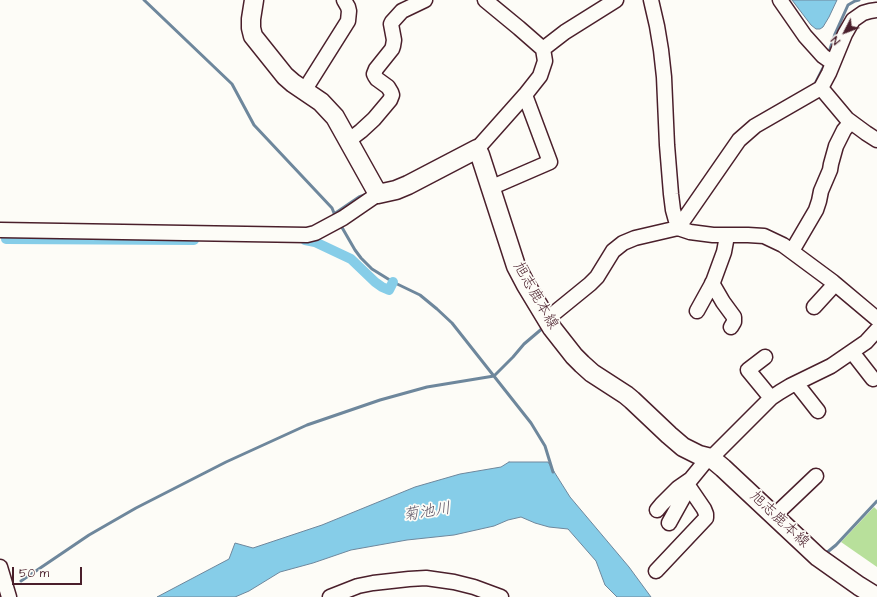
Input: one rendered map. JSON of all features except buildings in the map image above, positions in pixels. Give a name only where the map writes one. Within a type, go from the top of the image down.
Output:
[{"type":"main road","points":[[254,0],[251,19],[253,36],[285,76],[321,102],[335,117],[378,194],[396,190],[408,185],[477,149]]},
{"type":"main road","name":"旭志鹿本線","points":[[477,149],[516,266],[547,319],[574,356],[592,373],[632,400],[683,447],[699,455],[710,458],[723,468],[818,557],[877,597]]},
{"type":"street","points":[[304,91],[348,21],[349,11],[344,0]]},
{"type":"street","points":[[348,141],[374,119],[390,100],[392,95],[388,87],[377,79],[374,74],[376,69],[392,49],[394,40],[391,24],[392,22],[402,11],[425,0]]},
{"type":"street","points":[[477,149],[540,76],[545,61],[543,49],[485,0]]},
{"type":"street","points":[[543,49],[565,32],[616,0]]},
{"type":"street","points":[[651,0],[661,50],[671,194],[673,210],[678,228]]},
{"type":"street","points":[[780,0],[805,36],[828,59]]},
{"type":"street","points":[[678,228],[739,140],[755,126],[821,88],[829,73],[828,59],[853,20],[863,13],[877,10]]},
{"type":"street","points":[[821,88],[847,119],[877,140]]},
{"type":"street","points":[[490,188],[550,162],[525,94]]},
{"type":"street","points":[[792,251],[816,210],[821,191],[830,170],[836,146],[844,130],[851,122]]},
{"type":"street","points":[[0,230],[300,236],[315,233],[338,221],[378,194]]},
{"type":"street","points":[[547,319],[590,284],[597,277],[613,251],[623,243],[635,238],[678,228],[690,232],[713,235],[764,236],[792,251],[877,319]]},
{"type":"street","points":[[697,311],[712,283],[724,252],[728,236]]},
{"type":"street","points":[[712,283],[734,318],[734,322],[731,327]]},
{"type":"street","points":[[814,307],[835,284]]},
{"type":"street","points":[[669,523],[690,483],[710,458],[769,400],[780,392],[830,366],[852,352],[866,342],[877,330]]},
{"type":"street","points":[[852,352],[873,379]]},
{"type":"street","points":[[766,357],[748,370],[769,400]]},
{"type":"street","points":[[744,374],[769,400]]},
{"type":"street","points":[[796,383],[818,411]]},
{"type":"street","points":[[774,516],[816,476]]},
{"type":"street","points":[[657,510],[678,488],[690,483]]},
{"type":"street","points":[[656,571],[706,518],[704,509],[690,483]]},
{"type":"street","points":[[0,567],[10,597]]},
{"type":"street","points":[[330,597],[373,582],[426,578],[468,585],[501,597]]},
{"type":"green space","points":[[874,507],[877,510],[877,567],[841,542]]},
{"type":"water","points":[[792,0],[837,0],[823,27],[816,29],[811,25]]},
{"type":"water","name":"菊池川","points":[[509,462],[548,462],[570,497],[629,567],[651,597],[617,597],[605,585],[596,561],[568,529],[549,527],[521,517],[508,520],[494,526],[454,535],[407,540],[351,550],[280,572],[249,591],[235,597],[157,597],[229,559],[235,543],[253,548],[322,525],[415,487],[460,474],[501,467]]},
{"type":"waterway","points":[[144,0],[232,84],[254,125],[332,208],[336,218]]},
{"type":"waterway","points":[[828,55],[835,34],[848,5],[859,0]]},
{"type":"waterway","points":[[813,85],[815,84],[824,66]]},
{"type":"waterway","points":[[334,214],[359,197],[367,194]]},
{"type":"waterway","points":[[340,224],[355,250],[372,269],[393,282],[420,295],[452,323],[531,423],[545,446],[553,472]]},
{"type":"waterway","points":[[6,239],[194,240]]},
{"type":"waterway","points":[[305,240],[315,242],[351,259],[382,287],[389,290],[393,282]]},
{"type":"waterway","points":[[21,581],[89,535],[136,508],[226,462],[307,425],[380,400],[427,387],[494,376],[524,344],[544,327]]},
{"type":"waterway","points":[[825,554],[836,545],[877,501]]}]
